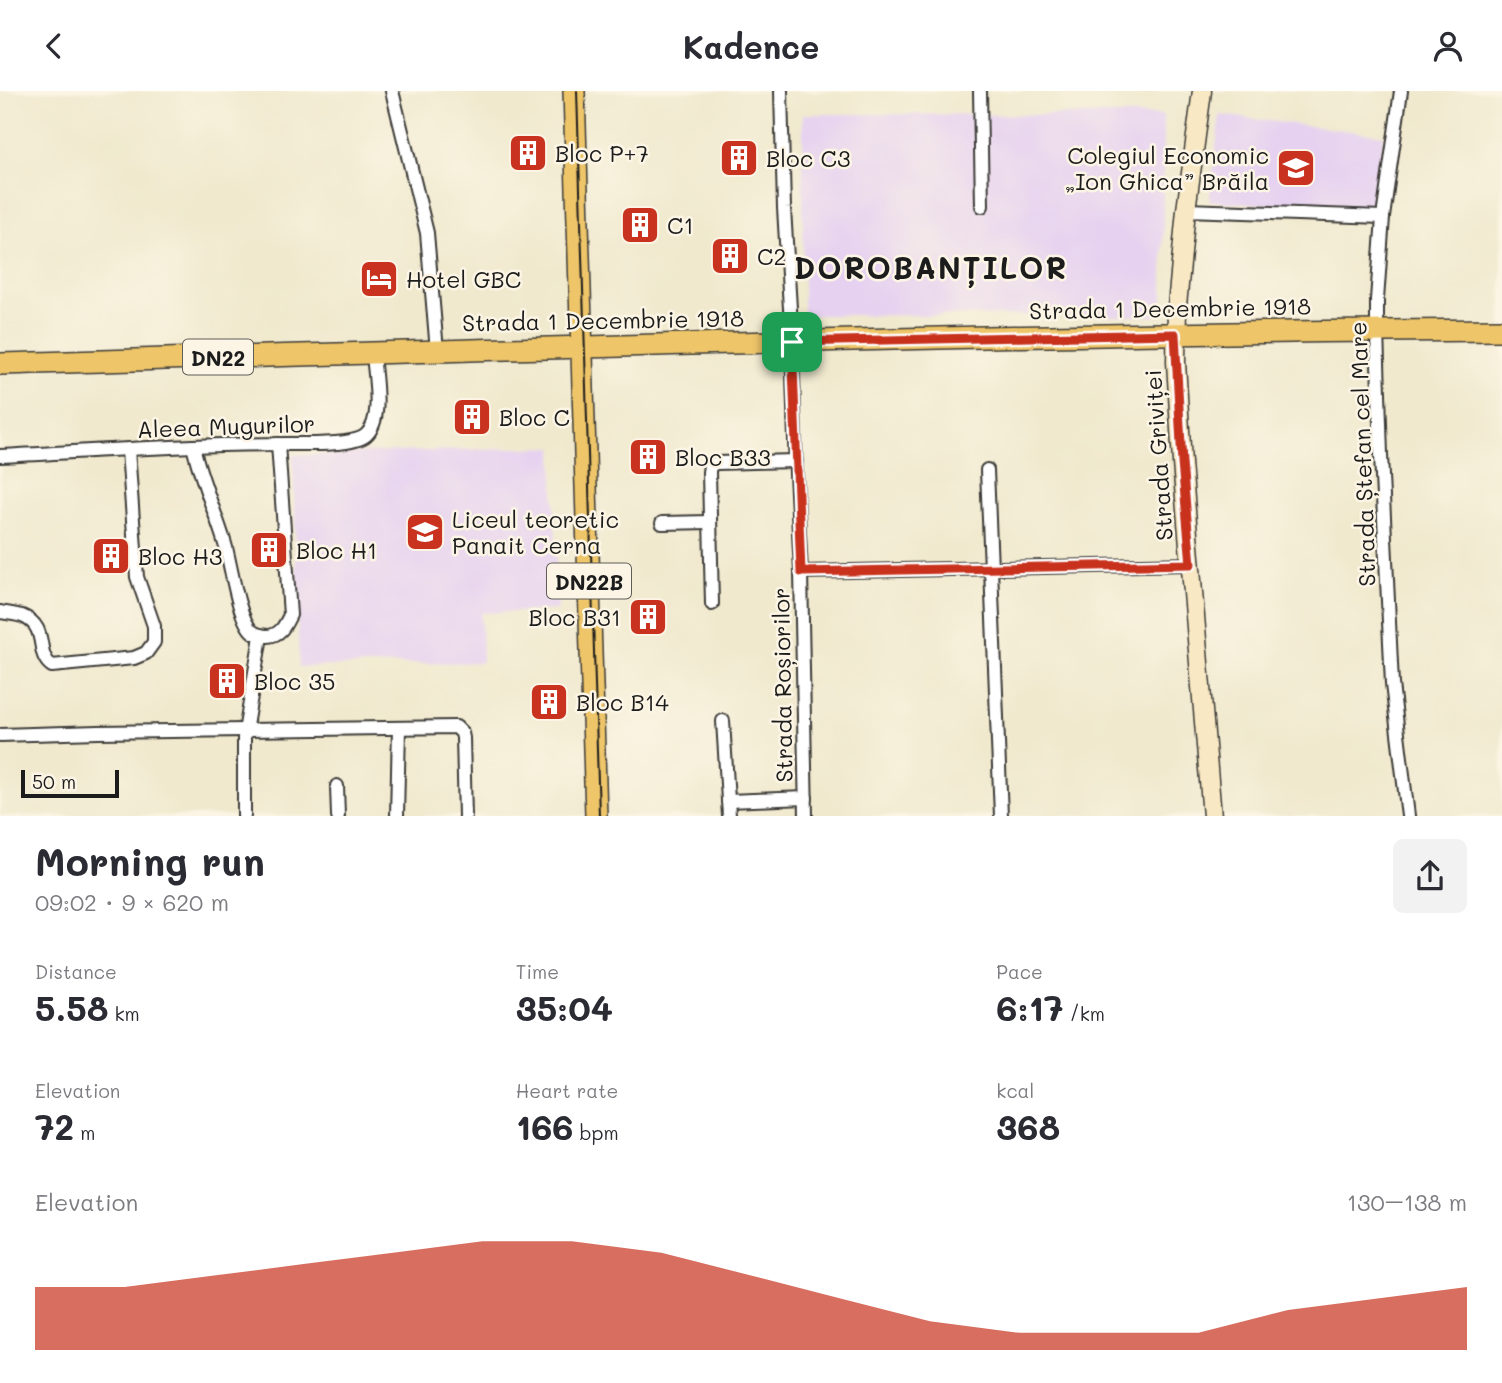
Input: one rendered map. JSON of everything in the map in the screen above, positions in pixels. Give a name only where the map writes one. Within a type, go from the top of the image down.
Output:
[{"type":"main road","name":"DN22B","points":[[575,91],[596,816]]},
{"type":"main road","name":"Strada Griviței","points":[[1202,91],[1186,210],[1175,334],[1180,438],[1212,816]]},
{"type":"main road","name":"Strada 1 Decembrie 1918","points":[[0,364],[583,346],[1502,330]]},
{"type":"street","points":[[392,91],[427,233],[437,351]]},
{"type":"street","name":"Strada Roșiorilor","points":[[781,91],[801,572],[806,816]]},
{"type":"street","points":[[980,91],[982,206]]},
{"type":"street","name":"Strada Ștefan cel Mare","points":[[1401,91],[1383,217],[1377,331],[1392,684],[1408,816]]},
{"type":"street","points":[[1186,210],[1383,217]]},
{"type":"street","name":"Aleea Mugurilor","points":[[0,456],[358,440],[366,436],[377,413],[373,353]]},
{"type":"street","points":[[193,446],[226,547],[243,616],[251,631],[261,636],[275,635],[284,628],[290,615],[278,444]]},
{"type":"street","points":[[0,612],[23,617],[34,623],[40,633],[44,658],[51,666],[134,658],[146,653],[154,642],[154,627],[137,577],[128,450]]},
{"type":"street","points":[[712,604],[710,465],[796,461]]},
{"type":"street","points":[[987,470],[1001,816]]},
{"type":"street","points":[[662,523],[710,522]]},
{"type":"street","points":[[801,572],[1191,564]]},
{"type":"street","points":[[244,816],[245,730],[261,636]]},
{"type":"street","points":[[723,721],[729,816]]},
{"type":"street","points":[[0,735],[456,727],[460,729],[463,738],[465,816]]},
{"type":"street","points":[[397,816],[399,728]]},
{"type":"street","points":[[337,786],[338,816]]},
{"type":"street","points":[[728,801],[806,798]]},
{"type":"shaded area","points":[[803,114],[1163,115],[1163,316],[803,315]]},
{"type":"shaded area","name":"Colegiul Economic „Ion Ghica” Brăila","points":[[1220,115],[1384,135],[1373,204],[1366,211],[1209,201]]},
{"type":"shaded area","name":"Liceul teoretic Panait Cerna","points":[[553,447],[558,610],[481,613],[482,662],[299,667],[293,455]]},
{"type":"tram line","points":[[577,91],[599,816]]},
{"type":"place","name":"Bloc P+7","points":[[528,153]]},
{"type":"place","name":"Bloc C3","points":[[739,158]]},
{"type":"place","name":"Colegiul Economic „Ion Ghica” Brăila","points":[[1296,168]]},
{"type":"place","name":"C1","points":[[640,225]]},
{"type":"place","name":"C2","points":[[730,256]]},
{"type":"place","name":"Hotel GBC","points":[[379,279]]},
{"type":"place","name":"Bloc C","points":[[472,417]]},
{"type":"place","name":"Bloc B33","points":[[648,457]]},
{"type":"place","name":"Liceul teoretic Panait Cerna","points":[[425,532]]},
{"type":"place","name":"Bloc H1","points":[[269,550]]},
{"type":"place","name":"Bloc H3","points":[[111,556]]},
{"type":"place","name":"Bloc B31","points":[[648,617]]},
{"type":"place","name":"Bloc 35","points":[[227,681]]},
{"type":"place","name":"Bloc B14","points":[[549,702]]},
{"type":"district","name":"DOROBANȚILOR","points":[[931,267]]},
{"type":"route","points":[[1175,334],[1191,564],[801,572],[792,342],[1175,334]]}]
